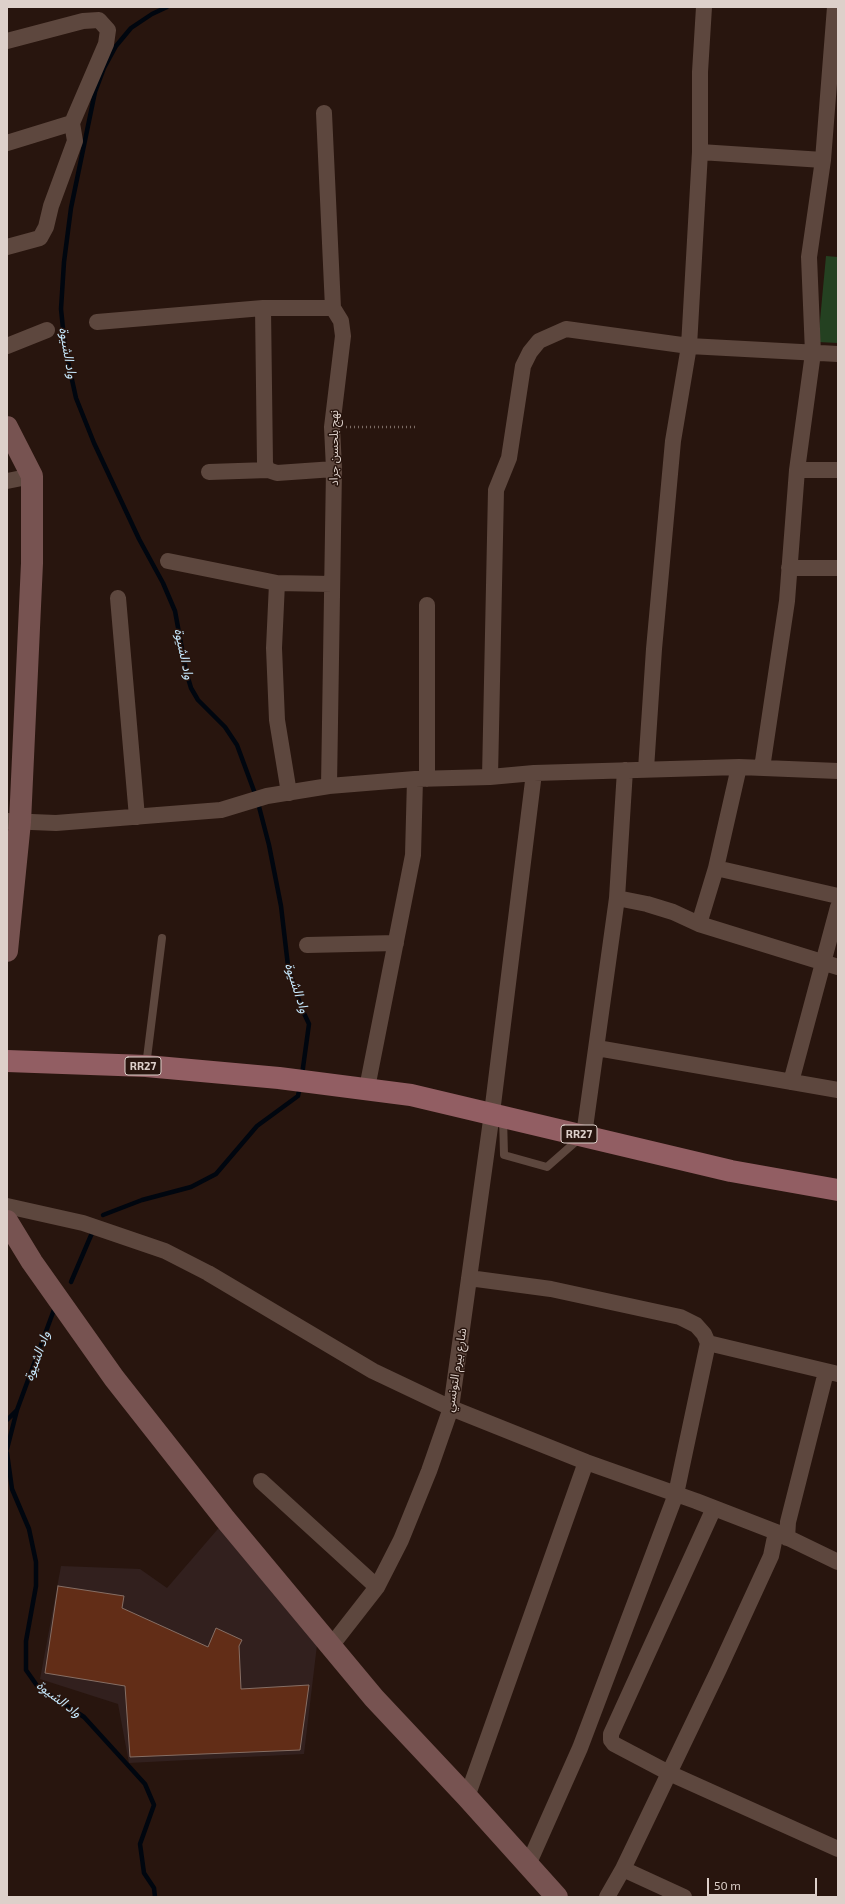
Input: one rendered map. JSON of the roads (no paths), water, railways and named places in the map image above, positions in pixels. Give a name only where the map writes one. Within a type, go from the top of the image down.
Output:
[{"type":"main road","name":"RR27","points":[[7,1061],[146,1066],[368,1088],[411,1095],[497,1114],[731,1171],[838,1190]]},
{"type":"street","points":[[646,769],[654,649],[673,449],[689,346],[700,152],[700,72],[704,7]]},
{"type":"street","points":[[762,768],[787,601],[797,470],[813,353],[810,257],[823,160],[835,7]]},
{"type":"street","points":[[7,41],[83,21],[99,20],[108,30],[106,44],[72,123],[75,141],[51,206],[46,228],[40,238],[7,247]]},
{"type":"street","name":"نهج بلحسن جراد","points":[[324,113],[333,308],[341,321],[343,336],[332,427],[334,469],[329,786]]},
{"type":"street","points":[[7,143],[72,123]]},
{"type":"street","points":[[700,152],[823,160]]},
{"type":"street","points":[[97,322],[263,308],[333,308]]},
{"type":"street","points":[[263,308],[265,464],[268,470]]},
{"type":"street","points":[[490,777],[496,490],[508,458],[523,366],[530,352],[540,342],[566,329],[689,346],[838,354]]},
{"type":"street","points":[[7,346],[48,330]]},
{"type":"street","points":[[7,427],[32,476],[32,563],[13,822],[7,951]]},
{"type":"street","points":[[209,472],[268,470],[277,473],[334,469]]},
{"type":"street","points":[[797,470],[838,470]]},
{"type":"street","points":[[7,481],[32,476]]},
{"type":"street","points":[[168,561],[277,583],[332,584]]},
{"type":"street","points":[[790,568],[838,568]]},
{"type":"street","points":[[277,583],[274,648],[276,720],[289,793]]},
{"type":"street","points":[[118,598],[137,817]]},
{"type":"street","points":[[368,1088],[413,855],[421,779],[427,604]]},
{"type":"street","points":[[699,924],[716,868],[739,767]]},
{"type":"street","points":[[13,822],[56,823],[221,810],[267,796],[329,786],[421,779],[490,777],[534,773],[739,767],[838,771]]},
{"type":"street","points":[[584,1135],[617,898],[625,770]]},
{"type":"street","name":"شارع بيرم التونسي","points":[[331,1646],[377,1587],[401,1540],[429,1471],[451,1408],[469,1278],[497,1114],[534,773]]},
{"type":"street","points":[[716,868],[838,896]]},
{"type":"street","points":[[617,898],[660,908],[699,924],[831,965]]},
{"type":"street","points":[[791,1082],[831,965],[838,907]]},
{"type":"street","points":[[308,945],[396,943]]},
{"type":"street","points":[[597,1048],[838,1090]]},
{"type":"street","points":[[7,1206],[84,1223],[165,1251],[208,1273],[373,1371],[451,1408],[586,1462],[714,1508],[782,1535],[838,1562]]},
{"type":"street","points":[[7,1221],[32,1262],[114,1378],[225,1519],[374,1698],[467,1797],[557,1897]]},
{"type":"street","points":[[469,1278],[551,1289],[680,1317],[696,1325],[704,1334],[708,1343],[676,1494],[580,1748],[528,1865]]},
{"type":"street","points":[[608,1897],[623,1869],[788,1522],[832,1373],[708,1343]]},
{"type":"street","points":[[467,1797],[586,1462]]},
{"type":"street","points":[[261,1481],[377,1587]]},
{"type":"street","points":[[714,1508],[611,1734],[611,1740],[614,1744],[669,1773],[838,1850]]},
{"type":"street","points":[[623,1869],[684,1897]]},
{"type":"lane","points":[[146,1066],[162,938]]},
{"type":"lane","points":[[497,1114],[504,1155],[548,1167],[584,1135]]},
{"type":"waterway","name":"واد الشيوة","points":[[167,7],[152,14],[131,28],[116,46],[104,68],[95,92],[71,208],[64,262],[61,309],[65,348],[76,398],[94,443],[139,539],[163,583],[175,611],[186,671],[191,688],[198,700],[225,727],[237,745],[257,799],[269,845],[281,906],[288,966],[301,1007],[309,1024],[302,1075]]},
{"type":"waterway","name":"واد الشيوة","points":[[103,1215],[142,1200],[191,1187],[216,1174],[257,1126],[298,1096],[300,1086]]},
{"type":"waterway","name":"واد الشيوة","points":[[71,1282],[92,1233]]},
{"type":"waterway","name":"واد الشيوة","points":[[7,1449],[17,1410],[55,1307]]},
{"type":"waterway","name":"واد الشيوة","points":[[7,1420],[17,1410]]},
{"type":"waterway","name":"واد الشيوة","points":[[7,1453],[12,1489],[29,1529],[36,1562],[36,1586],[26,1641],[26,1670],[38,1687],[84,1717],[145,1784],[154,1805],[140,1844],[144,1873],[154,1888],[155,1897]]}]
